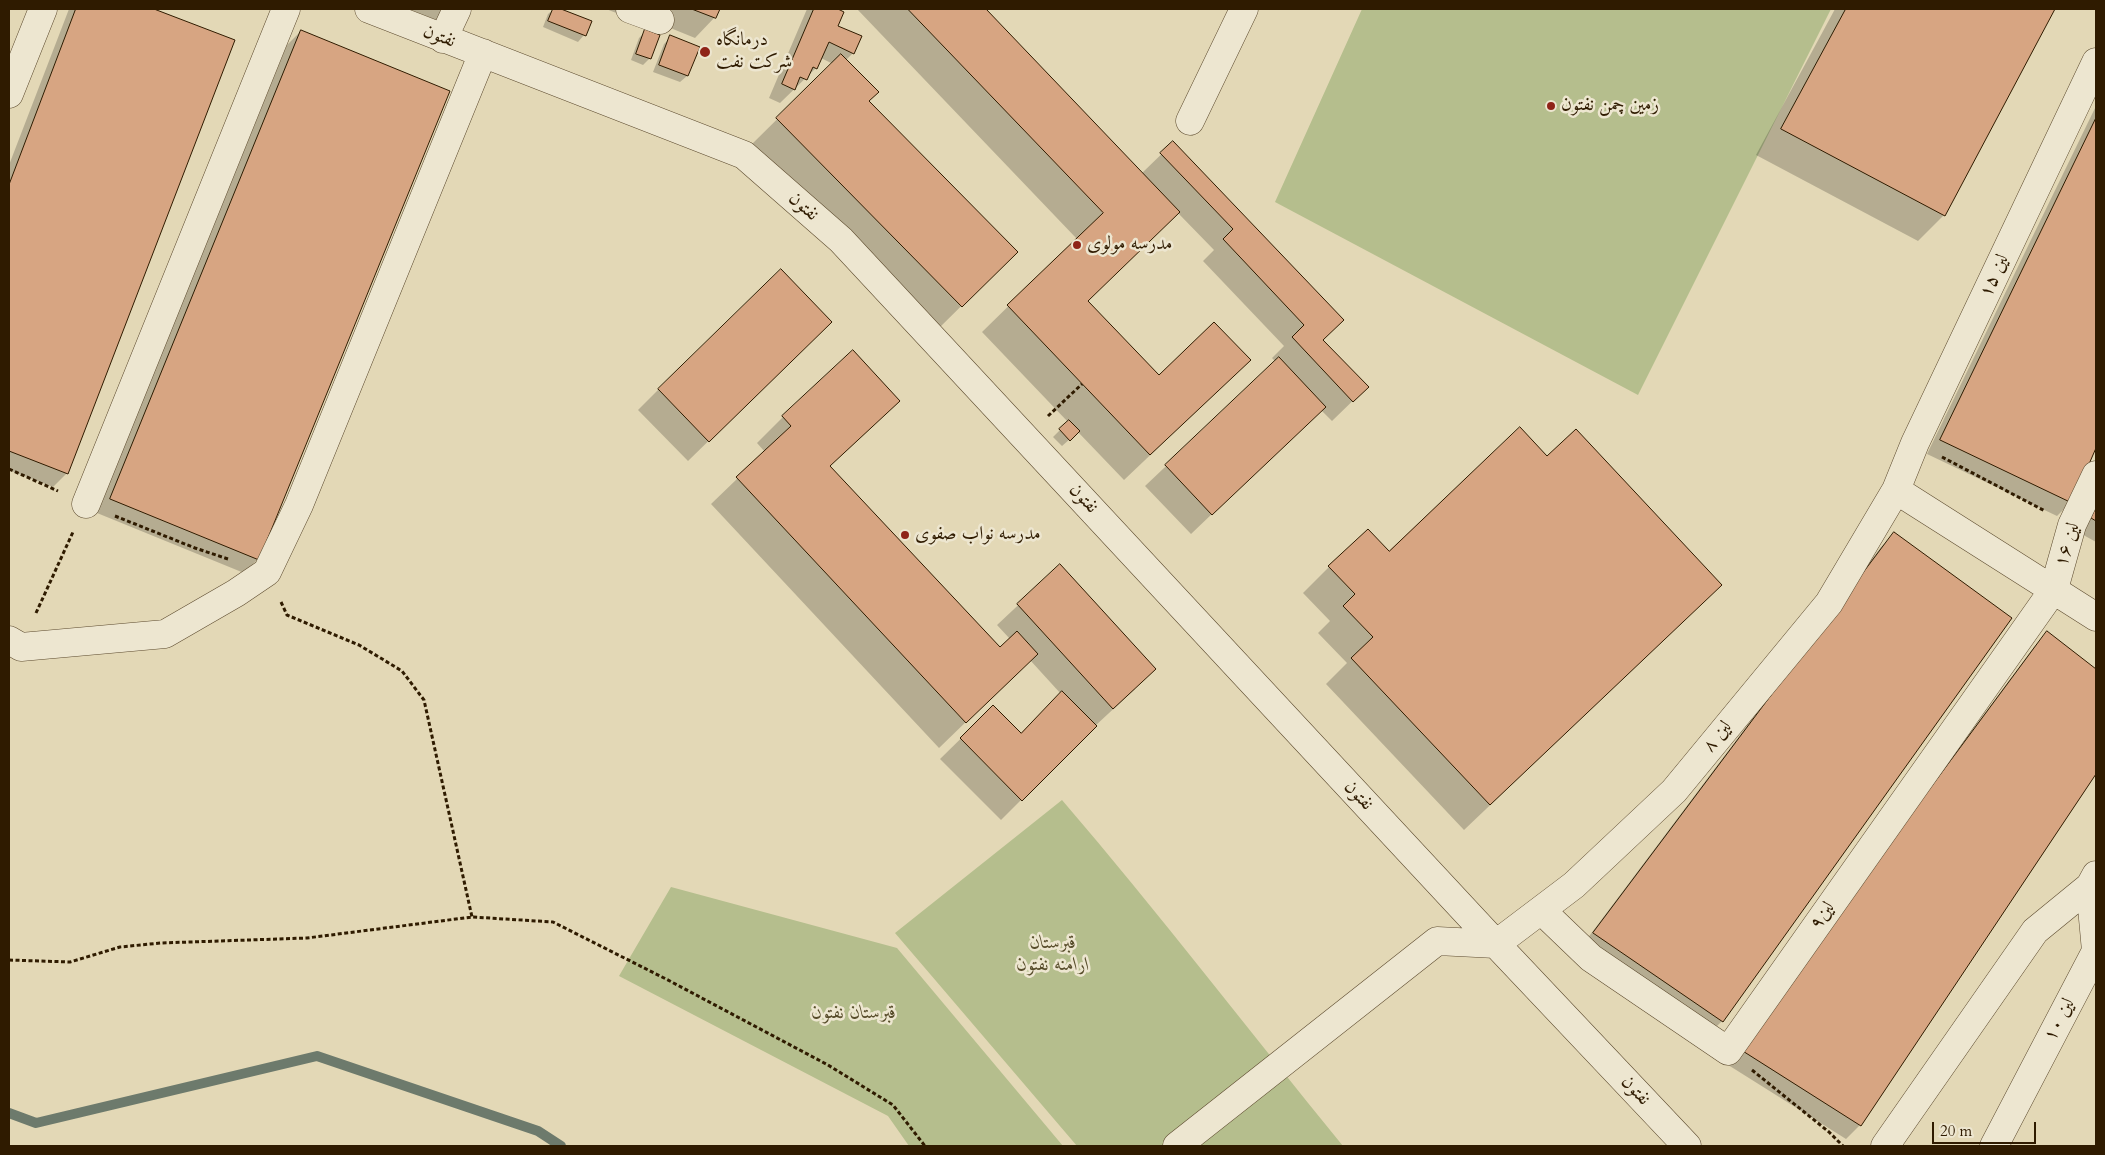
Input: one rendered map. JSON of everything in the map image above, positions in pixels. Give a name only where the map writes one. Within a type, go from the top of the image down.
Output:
[{"type":"street","points":[[9,94],[43,9]]},
{"type":"street","points":[[86,504],[286,9]]},
{"type":"street","name":"نفتون","points":[[369,9],[744,156],[842,240],[1496,944],[1687,1146]]},
{"type":"street","points":[[443,39],[458,9]]},
{"type":"street","points":[[630,9],[660,20]]},
{"type":"street","points":[[1190,121],[1244,9]]},
{"type":"street","points":[[15,644],[165,634],[236,593],[267,572],[302,495],[483,53]]},
{"type":"street","name":"لین ۱۵","points":[[1896,490],[1915,443],[2096,62]]},
{"type":"street","name":"لین ۱۶","points":[[2054,589],[2072,525],[2096,474]]},
{"type":"street","points":[[1896,490],[2096,617]]},
{"type":"street","name":"لین ۸","points":[[1496,944],[1574,886],[1674,792],[1829,603],[1896,490]]},
{"type":"street","name":"لین۹","points":[[1728,1051],[2054,589]]},
{"type":"street","points":[[1885,1146],[2035,931],[2093,881]]},
{"type":"street","name":"لین ۱۰","points":[[1994,1146],[2096,951],[2093,881]]},
{"type":"street","points":[[1541,910],[1591,958],[1728,1051]]},
{"type":"street","points":[[1177,1146],[1437,941],[1496,944]]},
{"type":"path","points":[[1026,438],[1082,384]]},
{"type":"path","points":[[1915,443],[2072,525]]},
{"type":"path","points":[[9,469],[86,504],[195,548],[267,572],[287,615],[358,645],[402,671],[424,700],[472,918]]},
{"type":"path","points":[[15,644],[86,504]]},
{"type":"path","points":[[9,960],[70,962],[120,948],[161,943],[307,938],[472,918],[553,922],[666,979],[828,1065],[893,1105],[925,1146]]},
{"type":"path","points":[[1728,1051],[1829,1132],[1842,1146]]},
{"type":"green space","name":"زمین چمن نفتون","points":[[1362,9],[1831,9],[1638,395],[1275,202]]},
{"type":"green space","name":"قبرستان ارامنه نفتون","points":[[1062,800],[1169,929],[1343,1146],[1077,1146],[895,933]]},
{"type":"green space","name":"قبرستان نفتون","points":[[671,887],[897,948],[1063,1146],[909,1146],[888,1116],[619,976]]},
{"type":"building","points":[[76,9],[154,9],[235,40],[68,474],[9,451],[9,185]]},
{"type":"building","points":[[553,9],[561,9],[592,21],[586,36],[548,21]]},
{"type":"building","points":[[692,9],[720,9],[716,18]]},
{"type":"building","points":[[814,9],[838,9],[844,12],[838,26],[862,36],[854,54],[829,42],[817,69],[813,67],[807,80],[800,77],[795,90],[782,84]]},
{"type":"building","points":[[908,9],[986,9],[1180,212],[1088,301],[1159,375],[1214,322],[1251,360],[1150,455],[1007,305],[1103,213]]},
{"type":"building","points":[[1846,9],[2055,9],[1945,216],[1781,129]]},
{"type":"building","points":[[645,29],[660,35],[651,59],[636,54]]},
{"type":"building","points":[[301,30],[450,91],[259,560],[110,499]]},
{"type":"building","points":[[670,35],[700,47],[688,76],[659,65]]},
{"type":"building","points":[[841,54],[879,92],[869,101],[1018,252],[962,307],[776,118]]},
{"type":"building","points":[[2096,118],[2096,448],[2072,503],[1940,440]]},
{"type":"building","points":[[1173,141],[1344,320],[1323,340],[1369,387],[1353,402],[1292,337],[1304,325],[1223,239],[1233,229],[1160,153]]},
{"type":"building","points":[[781,269],[832,322],[709,442],[658,389]]},
{"type":"building","points":[[853,350],[900,401],[830,466],[1000,647],[1017,631],[1038,654],[966,723],[736,477],[791,426],[782,416]]},
{"type":"building","points":[[1279,357],[1326,407],[1212,515],[1165,465]]},
{"type":"building","points":[[1069,420],[1080,431],[1070,441],[1059,429]]},
{"type":"building","points":[[1520,427],[1547,456],[1576,429],[1722,585],[1490,805],[1351,658],[1373,637],[1343,606],[1355,594],[1328,566],[1368,529],[1389,551]]},
{"type":"building","points":[[2096,507],[2096,521],[2091,518]]},
{"type":"building","points":[[1894,532],[2012,618],[1723,1022],[1593,933]]},
{"type":"building","points":[[1060,564],[1156,669],[1113,709],[1017,604]]},
{"type":"building","points":[[2047,631],[2096,669],[2096,774],[1861,1126],[1738,1048]]},
{"type":"building","points":[[1062,691],[1097,726],[1022,801],[960,738],[993,705],[1021,733]]},
{"type":"waterway","points":[[9,1113],[36,1123],[317,1056],[538,1131],[561,1146]]},
{"type":"place","name":"درمانگاه شرکت نفت","points":[[705,52]]},
{"type":"place","name":"زمین چمن نفتون","points":[[1551,106]]},
{"type":"place","name":"مدرسه مولوی","points":[[1077,245]]},
{"type":"place","name":"مدرسه نواب صفوی","points":[[905,535]]}]
